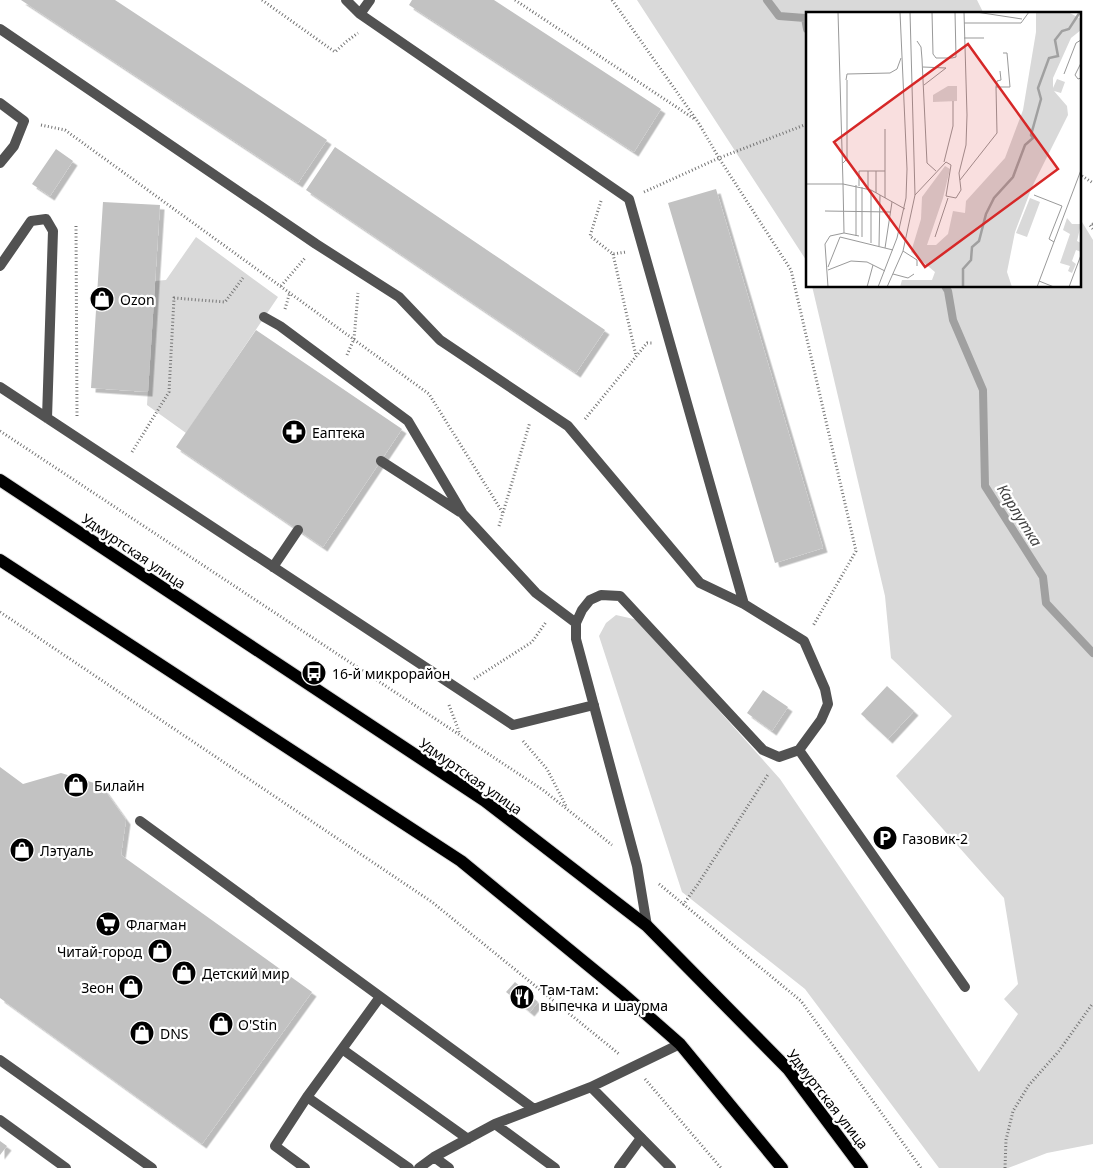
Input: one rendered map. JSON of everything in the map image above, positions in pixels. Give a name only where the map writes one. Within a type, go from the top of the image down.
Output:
[{"type":"main road","name":"Удмуртская улица","points":[[0,480],[485,802],[647,926],[788,1070],[862,1168]]},
{"type":"main road","points":[[0,560],[460,861],[622,993],[680,1044],[782,1168]]},
{"type":"street","points":[[346,0],[360,14],[629,199],[744,604]]},
{"type":"street","points":[[360,14],[370,0]]},
{"type":"street","points":[[0,29],[316,244],[399,297],[440,340],[568,426],[700,583],[744,604],[804,641],[825,689],[828,704],[821,720],[799,750],[779,758],[763,750],[620,596],[601,595],[590,600],[582,610],[576,624],[576,640],[637,866],[647,926]]},
{"type":"street","points":[[0,102],[24,121],[14,146],[0,162]]},
{"type":"street","points":[[0,266],[31,221],[46,219],[53,231],[47,418]]},
{"type":"street","points":[[264,317],[280,326],[408,421],[463,514],[536,593],[576,624]]},
{"type":"street","points":[[0,387],[513,725],[594,705]]},
{"type":"street","points":[[381,460],[463,514]]},
{"type":"street","points":[[273,567],[298,530]]},
{"type":"street","points":[[799,750],[965,988]]},
{"type":"street","points":[[140,822],[534,1109]]},
{"type":"street","points":[[305,1168],[275,1146],[307,1097],[380,997]]},
{"type":"street","points":[[419,1168],[434,1157],[496,1124],[591,1087],[680,1044]]},
{"type":"street","points":[[342,1048],[468,1139]]},
{"type":"street","points":[[0,1060],[152,1168]]},
{"type":"street","points":[[591,1087],[671,1168]]},
{"type":"street","points":[[307,1097],[409,1168]]},
{"type":"street","points":[[0,1120],[66,1168]]},
{"type":"street","points":[[496,1124],[555,1168]]},
{"type":"street","points":[[619,1168],[641,1138]]},
{"type":"street","points":[[434,1157],[449,1168]]},
{"type":"path","points":[[262,0],[335,52],[373,23]]},
{"type":"path","points":[[515,0],[698,122]]},
{"type":"path","points":[[612,0],[698,122],[791,270],[856,551],[804,641]]},
{"type":"path","points":[[24,121],[65,130],[430,394],[503,513]]},
{"type":"path","points":[[629,199],[719,158],[806,124]]},
{"type":"path","points":[[1080,175],[1093,183]]},
{"type":"path","points":[[606,183],[590,236],[613,254],[636,357]]},
{"type":"path","points":[[1093,224],[1090,225],[1093,229]]},
{"type":"path","points":[[76,226],[77,438]]},
{"type":"path","points":[[281,286],[316,244]]},
{"type":"path","points":[[613,254],[643,249]]},
{"type":"path","points":[[339,370],[354,339],[360,272]]},
{"type":"path","points":[[122,468],[169,392],[174,298],[225,302],[243,278]]},
{"type":"path","points":[[568,426],[587,418],[646,343],[670,341]]},
{"type":"path","points":[[493,546],[535,403]]},
{"type":"path","points":[[0,431],[543,790],[567,809],[800,1001],[921,1168]]},
{"type":"path","points":[[458,689],[532,642],[554,607]]},
{"type":"path","points":[[0,612],[432,902],[634,1067],[721,1168]]},
{"type":"path","points":[[513,725],[524,744],[547,769],[567,809]]},
{"type":"path","points":[[683,905],[779,758]]},
{"type":"path","points":[[1005,1168],[1006,1140],[1013,1111],[1029,1085],[1059,1051],[1093,1004]]},
{"type":"shaded area","points":[[637,0],[977,0],[983,12],[806,12],[806,260]]},
{"type":"shaded area","points":[[1080,219],[1093,240],[1093,1144],[1047,1153],[1008,1168],[939,1168],[805,989],[682,892],[599,636],[606,623],[616,615],[638,620],[780,779],[979,1072],[1018,1014],[1004,999],[1018,984],[1004,898],[896,776],[952,716],[891,658],[885,596],[812,288],[1080,288]]},
{"type":"shaded area","points":[[196,237],[278,297],[186,433],[147,405],[155,281],[166,280]]},
{"type":"building","points":[[21,0],[115,0],[327,140],[298,183]]},
{"type":"building","points":[[412,0],[494,0],[661,109],[634,152],[409,5]]},
{"type":"building","points":[[335,147],[605,330],[576,373],[306,190]]},
{"type":"building","points":[[56,149],[73,161],[50,196],[32,184]]},
{"type":"building","points":[[716,189],[823,548],[775,563],[668,203]]},
{"type":"building","points":[[103,202],[160,205],[148,392],[91,388]]},
{"type":"building","points":[[256,330],[402,429],[323,547],[176,447]]},
{"type":"building","points":[[887,686],[914,711],[888,739],[861,714]]},
{"type":"building","points":[[763,690],[788,707],[772,731],[747,713]]},
{"type":"building","name":"Флагман","points":[[0,767],[23,784],[61,773],[101,785],[126,820],[121,855],[312,992],[202,1144],[0,998]]},
{"type":"building","name":"Там-там: выпечка и шаурма","points":[[515,982],[538,1002],[530,1012],[506,992]]},
{"type":"building","points":[[0,1141],[7,1146],[0,1155]]},
{"type":"waterway","name":"Карлутка","points":[[767,0],[779,16],[805,18],[806,24]]},
{"type":"waterway","name":"Карлутка","points":[[946,288],[953,320],[983,390],[985,486],[1043,577],[1046,603],[1093,653]]},
{"type":"place","name":"Ozon","points":[[102,299]]},
{"type":"place","name":"Еаптека","points":[[294,432]]},
{"type":"place","name":"16-й микрорайон","points":[[314,673]]},
{"type":"place","name":"Билайн","points":[[76,785]]},
{"type":"place","name":"Газовик-2","points":[[885,838]]},
{"type":"place","name":"Лэтуаль","points":[[22,850]]},
{"type":"place","name":"Флагман","points":[[108,924]]},
{"type":"place","name":"Читай-город","points":[[160,951]]},
{"type":"place","name":"Детский мир","points":[[184,973]]},
{"type":"place","name":"Зеон","points":[[131,987]]},
{"type":"place","name":"Там-там: выпечка и шаурма","points":[[522,997]]},
{"type":"place","name":"O'Stin","points":[[221,1024]]},
{"type":"place","name":"DNS","points":[[142,1033]]}]
